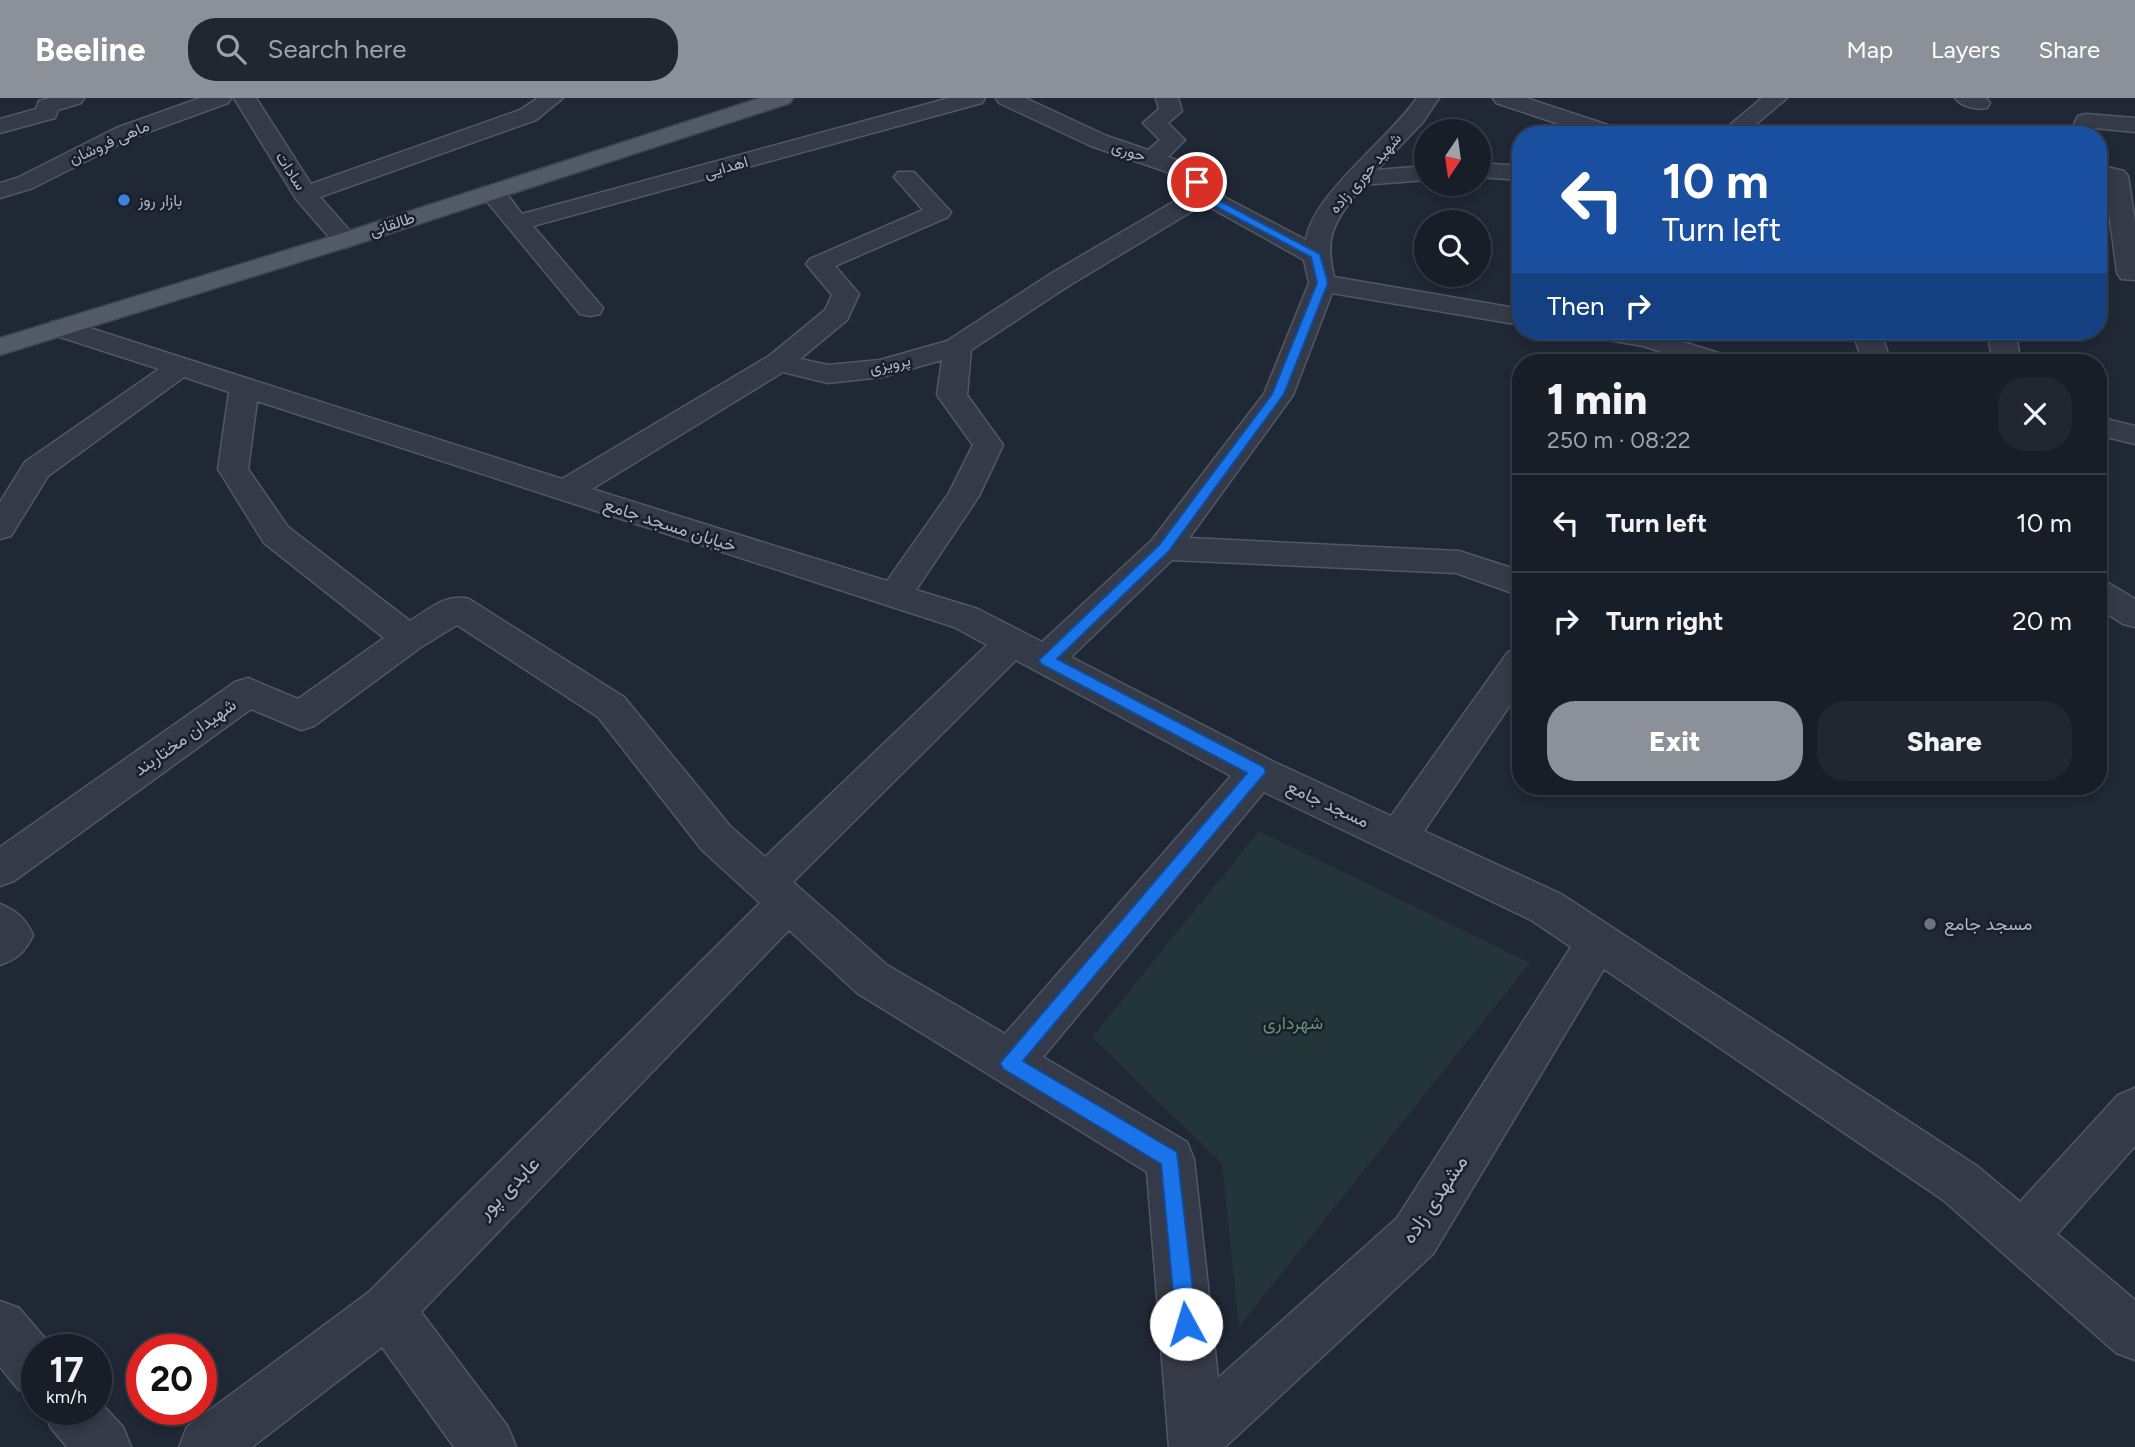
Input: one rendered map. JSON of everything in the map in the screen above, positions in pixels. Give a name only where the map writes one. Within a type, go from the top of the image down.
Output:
[{"type":"main road","name":"طالقانی","points":[[0,347],[345,240],[782,98]]},
{"type":"street","points":[[0,125],[47,113],[47,106],[73,98]]},
{"type":"street","name":"ماهی فروشان","points":[[0,191],[25,183],[124,133],[220,98]]},
{"type":"street","name":"سادات","points":[[245,98],[305,194],[345,240]]},
{"type":"street","points":[[305,194],[517,120],[552,98]]},
{"type":"street","name":"اهدایی","points":[[517,223],[974,98]]},
{"type":"street","name":"حوری","points":[[1007,98],[1098,141],[1187,171],[1217,203],[1319,270],[1512,315]]},
{"type":"street","points":[[1151,159],[1174,140],[1154,123],[1171,111],[1167,98]]},
{"type":"street","name":"شهید حوری زاده","points":[[1046,660],[1164,548],[1278,394],[1319,270],[1320,226],[1355,180],[1415,117],[1428,98]]},
{"type":"street","points":[[1504,98],[1588,126]]},
{"type":"street","points":[[1740,126],[1776,98]]},
{"type":"street","points":[[2084,126],[2086,121],[2135,125]]},
{"type":"street","points":[[1491,171],[1512,172]]},
{"type":"street","points":[[1355,180],[1414,174]]},
{"type":"street","points":[[2107,174],[2116,176],[2125,271]]},
{"type":"street","points":[[566,491],[779,362],[837,314],[846,294],[819,264],[939,212],[906,177]]},
{"type":"street","points":[[491,192],[590,308]]},
{"type":"street","name":"پرویزی","points":[[779,362],[828,374],[882,368],[957,347],[1061,279],[1207,192]]},
{"type":"street","name":"خیابان مسجد جامع","points":[[61,328],[966,618],[1258,772]]},
{"type":"street","points":[[1651,340],[1694,354]]},
{"type":"street","points":[[894,596],[963,496],[988,445],[952,395],[957,347]]},
{"type":"street","points":[[0,528],[36,469],[180,367]]},
{"type":"street","points":[[244,387],[233,469],[276,535],[409,638],[457,608],[611,707],[716,838],[872,979],[1170,1159],[1197,1441]]},
{"type":"street","points":[[2107,428],[2135,435]]},
{"type":"street","points":[[1164,548],[1459,562],[1512,581]]},
{"type":"street","points":[[2107,598],[2135,615]]},
{"type":"street","name":"شهیدان مختاربند","points":[[0,869],[248,692],[301,716],[409,638]]},
{"type":"street","name":"عابدی پور","points":[[208,1447],[387,1310],[1012,642]]},
{"type":"street","points":[[1398,837],[1512,674]]},
{"type":"street","points":[[1009,1063],[1258,772]]},
{"type":"street","name":"مسجد جامع","points":[[1258,772],[1546,907],[1961,1183],[2135,1334]]},
{"type":"street","points":[[0,923],[12,935],[0,946]]},
{"type":"street","name":"مشهدی زاده","points":[[1197,1441],[1415,1236],[1598,941]]},
{"type":"street","points":[[2022,1236],[2135,1111]]},
{"type":"street","points":[[387,1310],[488,1447]]},
{"type":"street","points":[[0,1327],[21,1351]]},
{"type":"street","points":[[84,1425],[103,1447]]},
{"type":"green space","name":"شهرداری","points":[[1259,831],[1530,963],[1239,1327],[1222,1164],[1092,1037]]},
{"type":"place","name":"بازار روز","points":[[124,200]]},
{"type":"place","name":"مسجد جامع","points":[[1930,924]]},
{"type":"route","points":[[1186,1324],[1170,1159],[1009,1063],[1258,772],[1046,660],[1164,548],[1278,394],[1322,283],[1316,256],[1217,203],[1197,182]]}]
